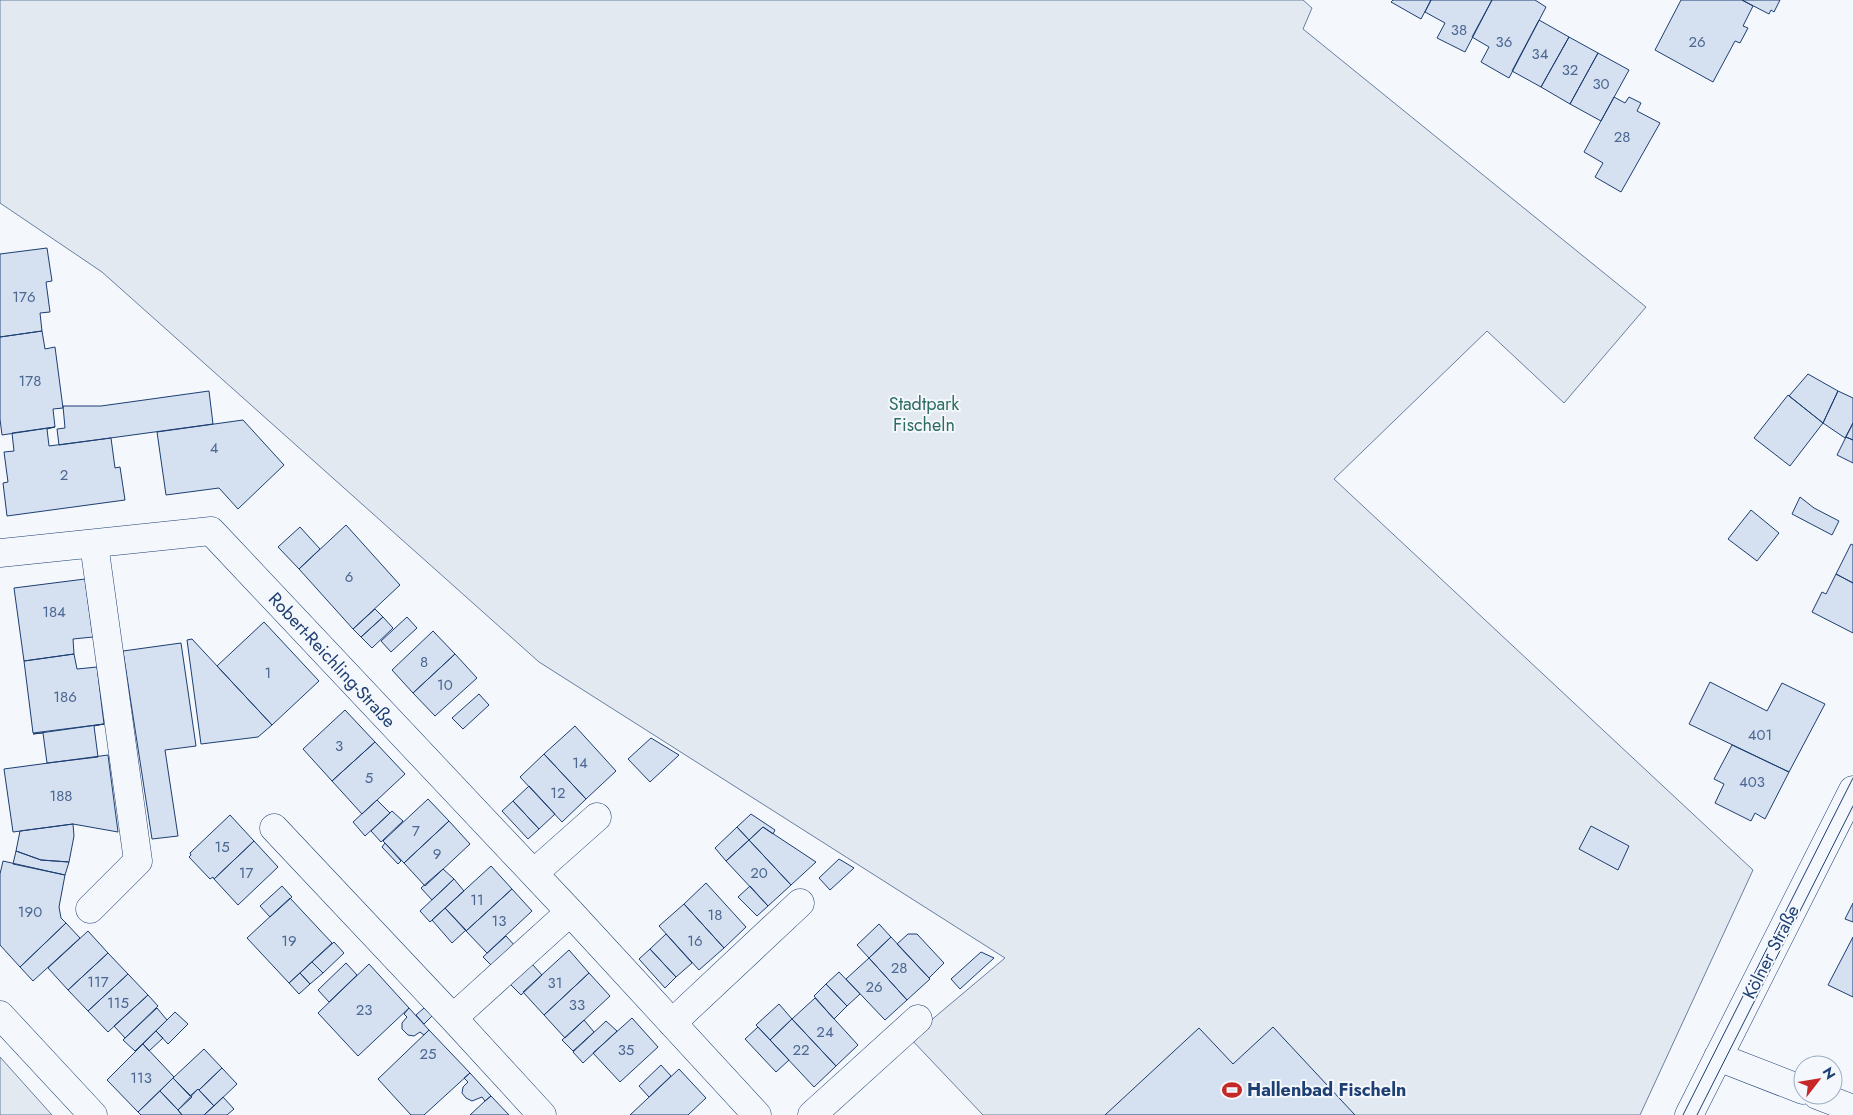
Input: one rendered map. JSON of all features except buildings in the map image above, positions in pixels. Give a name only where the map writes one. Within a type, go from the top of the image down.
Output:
[{"type":"street","name":"Robert-Reichling-Straße","points":[[0,553],[211,531],[534,873],[757,1115]]},
{"type":"street","points":[[90,909],[138,861],[94,544]]},
{"type":"street","name":"Kölner Straße","points":[[1689,1115],[1853,790]]},
{"type":"street","points":[[534,873],[597,817]]},
{"type":"street","points":[[274,828],[542,1115]]},
{"type":"street","points":[[672,1023],[800,903]]},
{"type":"street","points":[[453,1018],[570,912]]},
{"type":"street","points":[[0,1015],[93,1115]]},
{"type":"street","points":[[812,1115],[918,1019]]},
{"type":"street","points":[[1718,1057],[1793,1086]]},
{"type":"green space","name":"Stadtpark Fischeln","points":[[0,0],[1303,0],[1312,8],[1303,29],[1646,307],[1564,403],[1487,331],[1334,479],[1753,870],[1640,1115],[983,1115],[910,1038],[1005,958],[539,662],[102,272],[0,203]]},
{"type":"green space","points":[[0,1057],[52,1115],[0,1115]]},
{"type":"tram line","points":[[1683,1115],[1853,778]]},
{"type":"tram line","points":[[1697,1115],[1853,806]]},
{"type":"place","name":"Hallenbad Fischeln","points":[[1232,1090]]}]
